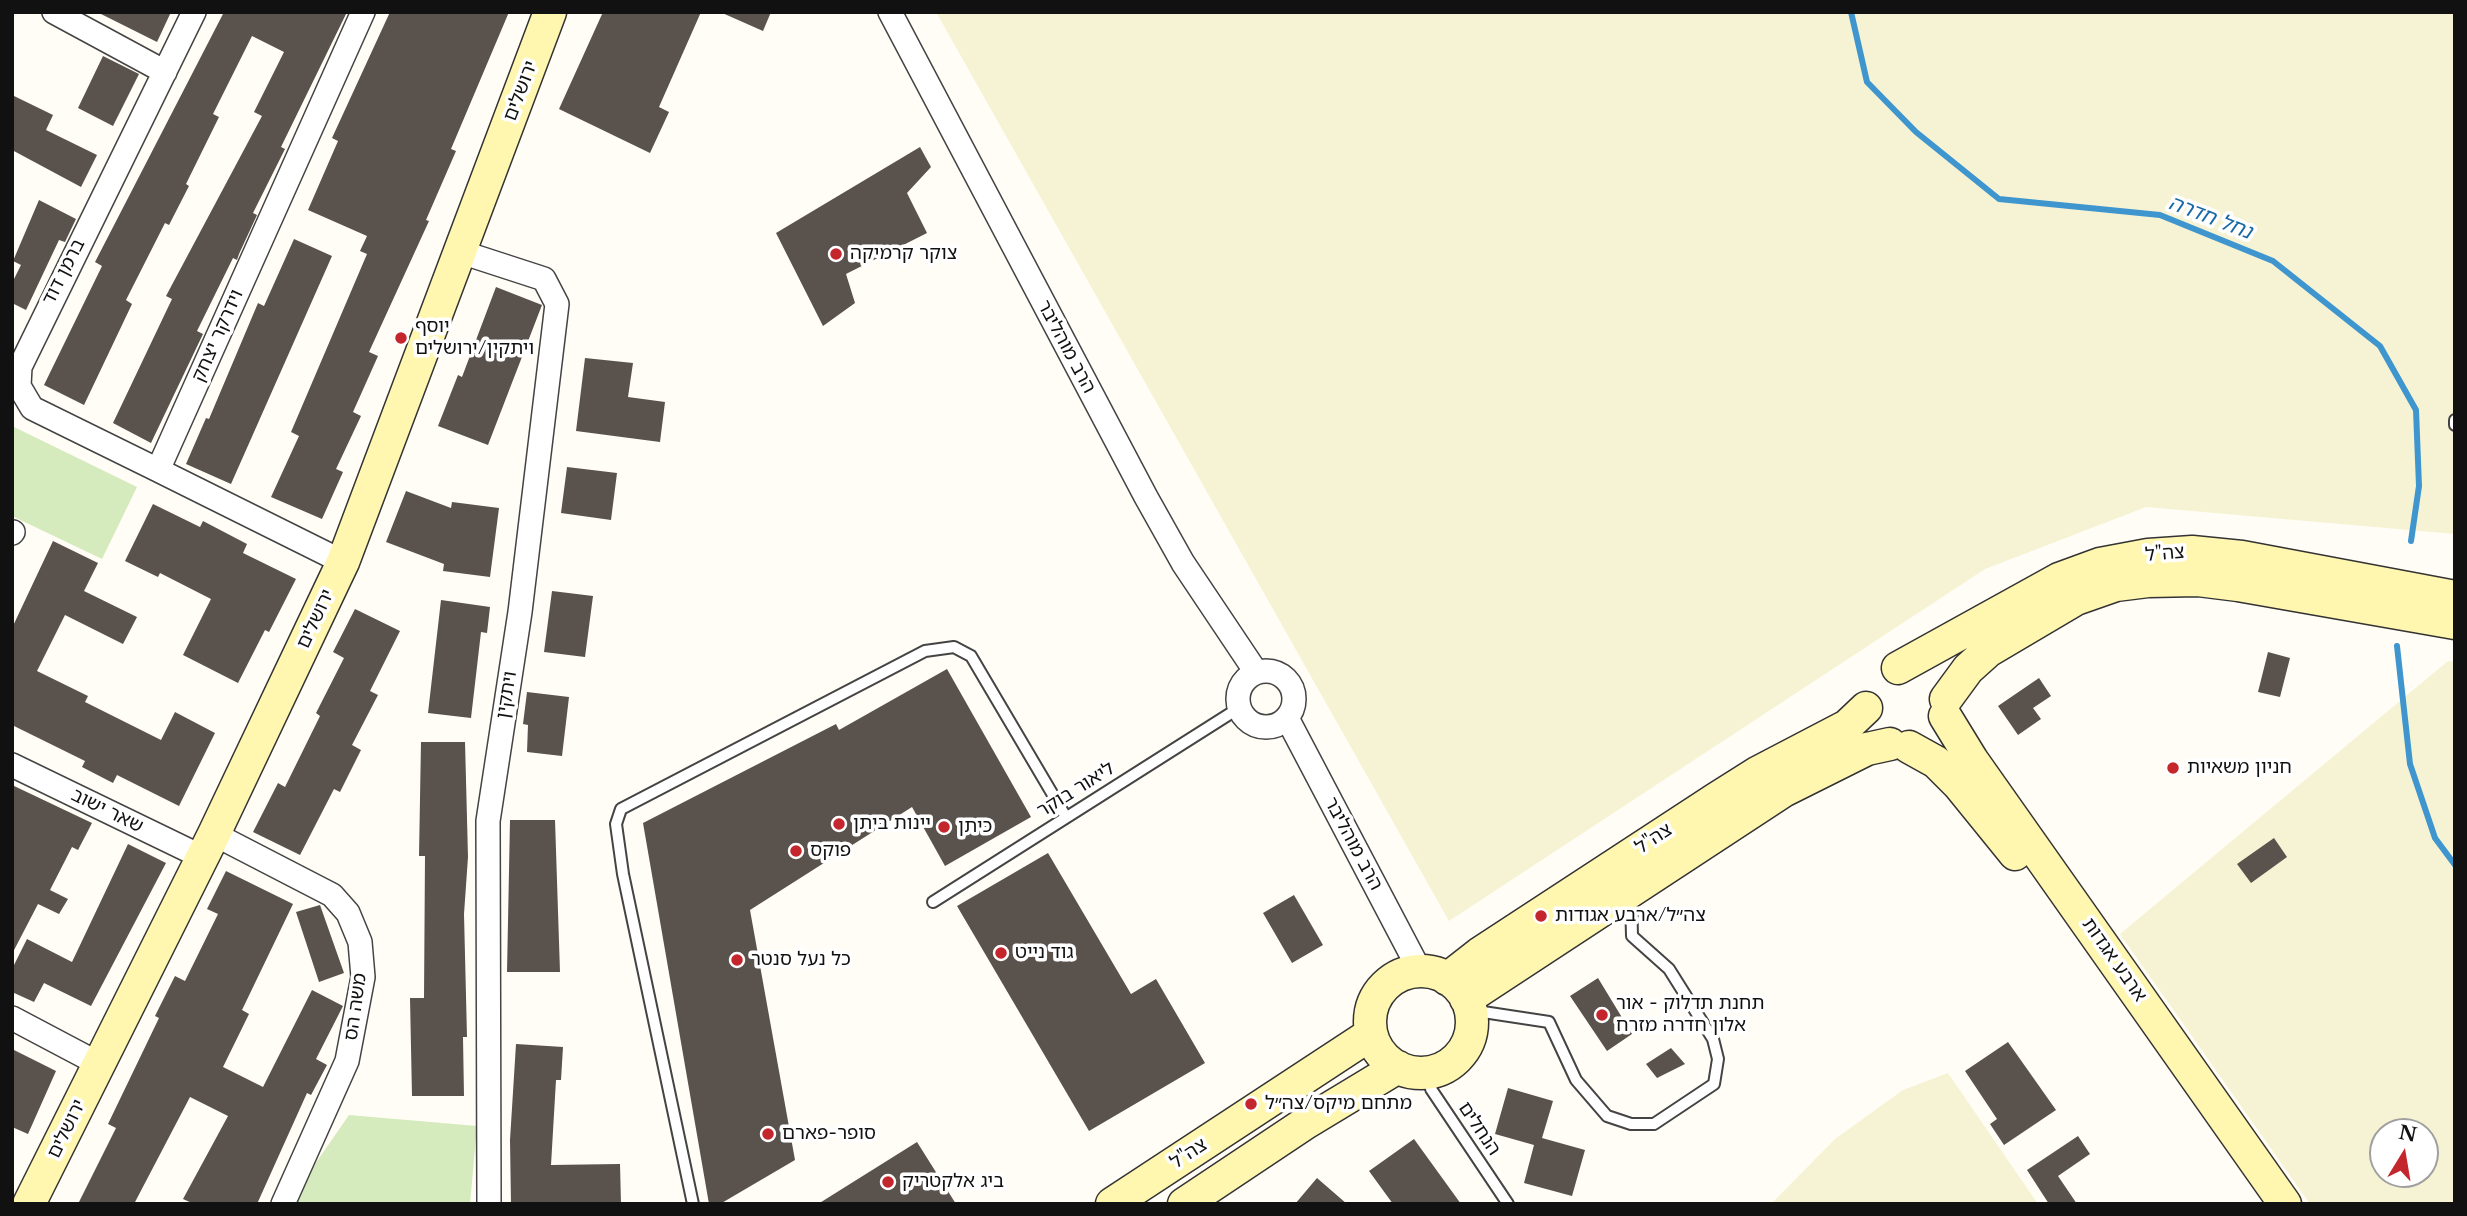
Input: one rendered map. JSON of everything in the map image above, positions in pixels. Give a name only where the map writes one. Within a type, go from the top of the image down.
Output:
[{"type":"main road","name":"ירושלים","points":[[29,1204],[208,845],[343,562],[550,12]]},
{"type":"main road","name":"צה\"ל","points":[[1898,668],[2059,579],[2100,564],[2148,555],[2192,552],[2242,557],[2455,597]]},
{"type":"main road","name":"צה\"ל","points":[[1945,708],[1968,669],[1988,652],[2076,599],[2116,585],[2198,580],[2455,623]]},
{"type":"main road","points":[[1898,668],[1923,671],[1934,678],[1945,708],[1937,733],[1927,742],[1900,746],[1871,728],[1866,708],[1870,689],[1877,679],[1898,668]]},
{"type":"main road","name":"צה\"ל","points":[[1451,989],[1479,954],[1757,773],[1847,726],[1866,708]]},
{"type":"main road","name":"ארבע אגדות","points":[[1945,708],[1972,760],[2286,1204]]},
{"type":"main road","name":"צה\"ל","points":[[1451,989],[1632,889],[1808,776],[1867,749],[1900,746]]},
{"type":"main road","name":"ארבע אגדות","points":[[1900,746],[1936,762],[1959,785],[2015,854],[2259,1204]]},
{"type":"main road","points":[[1391,980],[1451,989],[1472,1023],[1465,1048],[1457,1058],[1434,1071],[1410,1072],[1398,1068],[1381,1054],[1371,1034],[1370,1019],[1380,991],[1391,980]]},
{"type":"main road","name":"צה\"ל","points":[[1112,1204],[1371,1034]]},
{"type":"main road","name":"צה\"ל","points":[[1184,1204],[1307,1122],[1398,1068]]},
{"type":"street","points":[[54,12],[165,72]]},
{"type":"street","name":"ברמן דוד","points":[[158,470],[32,408],[19,386],[19,347],[194,12]]},
{"type":"street","name":"וידרקר יצחק","points":[[158,470],[363,12]]},
{"type":"street","name":"הרב מוהליבר","points":[[890,12],[1146,497],[1184,563],[1256,672]]},
{"type":"street","name":"ויתקין","points":[[461,252],[544,279],[557,304],[520,612],[488,821],[489,1204]]},
{"type":"street","points":[[158,470],[343,562]]},
{"type":"street","points":[[1256,672],[1274,672],[1289,683],[1294,701],[1287,718],[1270,727],[1251,723],[1239,708],[1239,691],[1248,677],[1256,672]]},
{"type":"street","name":"הרב מוהליבר","points":[[1287,718],[1451,989]]},
{"type":"street","name":"שאר ישוב","points":[[12,765],[208,845]]},
{"type":"street","name":"משה הס","points":[[208,845],[332,895],[348,912],[359,942],[363,977],[347,1060],[283,1204]]},
{"type":"street","points":[[12,1018],[99,1064]]},
{"type":"lane","points":[[693,1204],[623,874],[616,824],[621,809],[925,651],[954,647],[971,656],[1066,817]]},
{"type":"lane","name":"ליאור בוקר","points":[[933,902],[1239,708]]},
{"type":"lane","points":[[1451,989],[1549,1022],[1576,1080],[1606,1116],[1631,1124],[1654,1124],[1714,1084],[1718,1059],[1713,1039],[1670,969],[1632,936],[1632,889]]},
{"type":"lane","name":"הנחלים","points":[[1434,1071],[1431,1090],[1508,1204]]},
{"type":"shaded area","points":[[936,12],[2455,12],[2455,534],[2146,507],[1985,569],[1449,921]]},
{"type":"shaded area","points":[[2448,661],[2455,662],[2455,1204],[2310,1204],[2120,934]]},
{"type":"shaded area","points":[[1948,1073],[2038,1204],[1771,1204],[1835,1139],[1903,1090]]},
{"type":"green space","points":[[12,426],[137,487],[102,559],[12,516]]},
{"type":"green space","points":[[349,1115],[477,1126],[470,1204],[296,1204],[304,1180]]},
{"type":"building","points":[[97,12],[171,12],[157,42]]},
{"type":"building","points":[[224,12],[347,12],[281,147],[285,149],[253,213],[257,215],[237,260],[233,258],[197,331],[203,334],[151,443],[113,423],[172,299],[166,296],[262,116],[254,112],[284,52],[252,36],[213,114],[219,117],[186,184],[189,186],[169,225],[165,223],[126,300],[132,304],[84,405],[44,385],[102,266],[95,262]]},
{"type":"building","points":[[390,12],[509,12],[451,149],[456,151],[426,220],[429,221],[369,352],[378,356],[353,412],[361,416],[336,469],[343,472],[322,519],[271,497],[299,436],[291,432],[367,254],[360,251],[367,236],[308,210],[338,141],[332,138]]},
{"type":"building","points":[[603,12],[701,12],[659,107],[669,112],[650,153],[559,109]]},
{"type":"building","points":[[720,12],[771,12],[763,31]]},
{"type":"building","points":[[103,56],[139,74],[113,126],[78,108]]},
{"type":"building","points":[[12,95],[53,115],[46,130],[97,155],[81,187],[12,150]]},
{"type":"building","name":"צוקר קרמיקה","points":[[920,147],[931,167],[907,193],[927,233],[846,274],[855,303],[823,326],[776,233]]},
{"type":"building","points":[[39,200],[76,219],[65,242],[59,240],[26,310],[12,303],[12,283],[21,265],[13,261]]},
{"type":"building","points":[[294,239],[332,256],[231,484],[186,464],[206,418],[209,419],[258,303],[264,306]]},
{"type":"building","points":[[496,287],[542,305],[488,445],[438,426],[458,375],[462,377]]},
{"type":"building","points":[[585,358],[633,363],[628,397],[665,402],[660,442],[576,431]]},
{"type":"building","points":[[567,467],[617,473],[611,520],[561,513]]},
{"type":"building","points":[[406,491],[451,508],[452,502],[499,508],[490,577],[443,571],[444,564],[386,542]]},
{"type":"building","points":[[153,504],[200,527],[203,521],[247,544],[243,553],[296,579],[269,632],[265,630],[238,683],[183,655],[211,599],[160,573],[158,577],[125,561]]},
{"type":"building","points":[[53,541],[98,563],[84,591],[137,617],[123,644],[65,615],[37,671],[88,696],[85,702],[161,740],[175,712],[215,733],[179,806],[117,775],[113,783],[82,767],[85,761],[12,725],[12,628]]},
{"type":"building","points":[[552,591],[593,596],[585,657],[544,652]]},
{"type":"building","points":[[441,600],[490,607],[487,633],[481,632],[471,718],[428,713]]},
{"type":"building","points":[[355,609],[400,631],[370,691],[378,695],[352,745],[361,750],[340,792],[334,789],[300,855],[253,832],[278,783],[285,787],[320,716],[316,713],[344,658],[333,652]]},
{"type":"building","points":[[2268,652],[2290,658],[2280,697],[2258,692]]},
{"type":"building","points":[[947,669],[1031,817],[945,866],[912,807],[750,910],[795,1160],[720,1204],[709,1204],[643,823],[836,724],[839,730]]},
{"type":"building","points":[[2039,678],[2051,696],[2033,708],[2041,719],[2018,735],[1998,706]]},
{"type":"building","points":[[527,692],[569,697],[562,756],[527,752],[528,725],[523,724]]},
{"type":"building","points":[[421,742],[465,742],[468,857],[464,914],[467,1037],[463,1037],[464,1096],[412,1096],[410,998],[424,998],[425,856],[419,856]]},
{"type":"building","points":[[12,785],[92,823],[78,850],[72,847],[50,890],[68,899],[59,914],[38,904],[12,954]]},
{"type":"building","points":[[510,820],[555,820],[560,972],[507,972]]},
{"type":"building","points":[[2274,838],[2287,857],[2251,883],[2237,864]]},
{"type":"building","points":[[128,844],[166,863],[91,1006],[44,983],[34,1002],[12,992],[12,969],[27,939],[72,962]]},
{"type":"building","points":[[1048,853],[1131,994],[1156,979],[1205,1063],[1089,1131],[957,906]]},
{"type":"building","points":[[226,871],[293,904],[242,1010],[249,1014],[223,1067],[263,1087],[312,990],[343,1006],[316,1059],[327,1065],[311,1095],[307,1093],[257,1204],[194,1204],[183,1199],[228,1116],[190,1097],[134,1204],[78,1204],[116,1128],[108,1124],[159,1018],[155,1016],[175,976],[185,981],[218,914],[207,909]]},
{"type":"building","points":[[1294,895],[1323,945],[1292,963],[1263,913]]},
{"type":"building","points":[[320,905],[344,973],[319,982],[296,912]]},
{"type":"building","name":"תחנת תדלוק - אור אלון חדרה מזרח","points":[[1598,978],[1632,1034],[1607,1051],[1570,996]]},
{"type":"building","points":[[2008,1042],[2056,1110],[2004,1145],[1990,1124],[1997,1119],[1965,1071]]},
{"type":"building","points":[[516,1044],[563,1047],[561,1080],[556,1080],[551,1165],[620,1164],[621,1204],[511,1204],[510,1140]]},
{"type":"building","points":[[1671,1048],[1685,1064],[1657,1078],[1646,1064]]},
{"type":"building","points":[[12,1049],[56,1071],[28,1134],[12,1127]]},
{"type":"building","points":[[1508,1088],[1553,1101],[1542,1138],[1585,1150],[1572,1196],[1524,1183],[1534,1145],[1495,1134]]},
{"type":"building","points":[[2078,1136],[2090,1154],[2058,1176],[2077,1204],[2049,1204],[2027,1170]]},
{"type":"building","points":[[1414,1139],[1461,1204],[1393,1204],[1369,1171]]},
{"type":"building","points":[[917,1142],[956,1204],[818,1204]]},
{"type":"building","points":[[1317,1178],[1347,1204],[1295,1204]]},
{"type":"waterway","name":"נחל חדרה","points":[[1851,12],[1867,82],[1916,132],[1999,199],[2160,215],[2273,261],[2380,346],[2416,410],[2419,486],[2411,541]]},
{"type":"waterway","name":"נחל חדרה","points":[[2397,646],[2410,764],[2435,838],[2455,865]]},
{"type":"place","name":"צוקר קרמיקה","points":[[836,254]]},
{"type":"place","name":"יוסף ויתקין/ירושלים","points":[[401,338]]},
{"type":"place","name":"חניון משאיות","points":[[2173,768]]},
{"type":"place","name":"יינות ביתן","points":[[839,824]]},
{"type":"place","name":"כיתן","points":[[944,827]]},
{"type":"place","name":"פוקס","points":[[796,851]]},
{"type":"place","name":"צה״ל/ארבע אגודות","points":[[1541,916]]},
{"type":"place","name":"גוד נייט","points":[[1001,953]]},
{"type":"place","name":"כל נעל סנטר","points":[[737,960]]},
{"type":"place","name":"תחנת תדלוק - אור אלון חדרה מזרח","points":[[1602,1015]]},
{"type":"place","name":"מתחם מיקס/צה״ל","points":[[1251,1104]]},
{"type":"place","name":"סופר-פארם","points":[[768,1134]]},
{"type":"place","name":"ביג אלקטריק","points":[[888,1182]]}]
